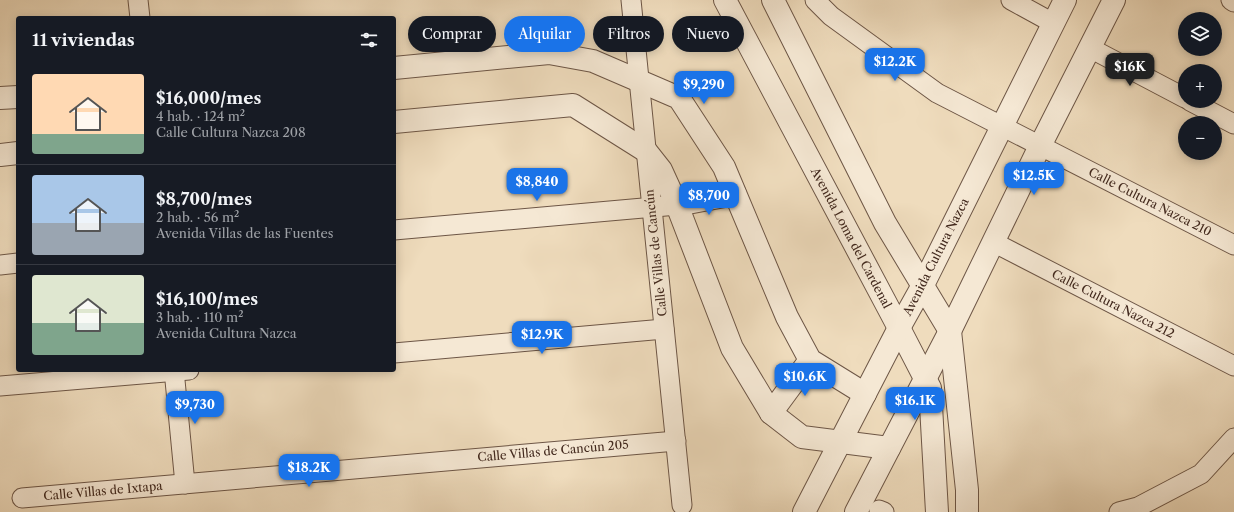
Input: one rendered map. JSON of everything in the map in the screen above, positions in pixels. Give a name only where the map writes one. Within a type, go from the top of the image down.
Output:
[{"type":"street","points":[[138,0],[140,16]]},
{"type":"street","name":"Calle Villas de Cancún","points":[[631,0],[682,506]]},
{"type":"street","name":"Avenida Loma del Cardenal","points":[[725,0],[930,388],[937,512]]},
{"type":"street","points":[[773,0],[885,223],[950,331],[967,490],[967,512]]},
{"type":"street","name":"Calle Cultura Nazca 210","points":[[814,0],[831,16],[937,93],[1234,246]]},
{"type":"street","points":[[1011,0],[1053,23]]},
{"type":"street","name":"Avenida Cultura Nazca","points":[[804,512],[899,328],[923,285],[1065,0]]},
{"type":"street","points":[[856,512],[950,331],[1040,146],[1114,0]]},
{"type":"street","points":[[1090,48],[1178,94]]},
{"type":"street","points":[[396,68],[548,52],[594,61],[639,79],[679,98],[724,166],[734,194],[787,317],[810,360],[865,394]]},
{"type":"street","points":[[0,98],[16,97]]},
{"type":"street","points":[[396,122],[572,105],[646,151],[661,170],[677,205],[732,348],[772,413],[802,437],[889,448]]},
{"type":"street","points":[[1203,108],[1234,124]]},
{"type":"street","points":[[0,155],[16,154]]},
{"type":"street","points":[[396,230],[677,205],[734,194]]},
{"type":"street","name":"Calle Cultura Nazca 212","points":[[993,242],[1234,366]]},
{"type":"street","points":[[0,265],[16,263]]},
{"type":"street","points":[[396,353],[664,330]]},
{"type":"street","points":[[772,413],[810,360]]},
{"type":"street","points":[[0,386],[157,372]]},
{"type":"street","points":[[179,372],[185,484]]},
{"type":"street","points":[[1118,512],[1138,507],[1201,474],[1234,438]]},
{"type":"street","name":"Calle Villas de Cancún 205","points":[[185,484],[676,441]]},
{"type":"street","name":"Calle Villas de Ixtapa","points":[[22,498],[185,484]]}]
